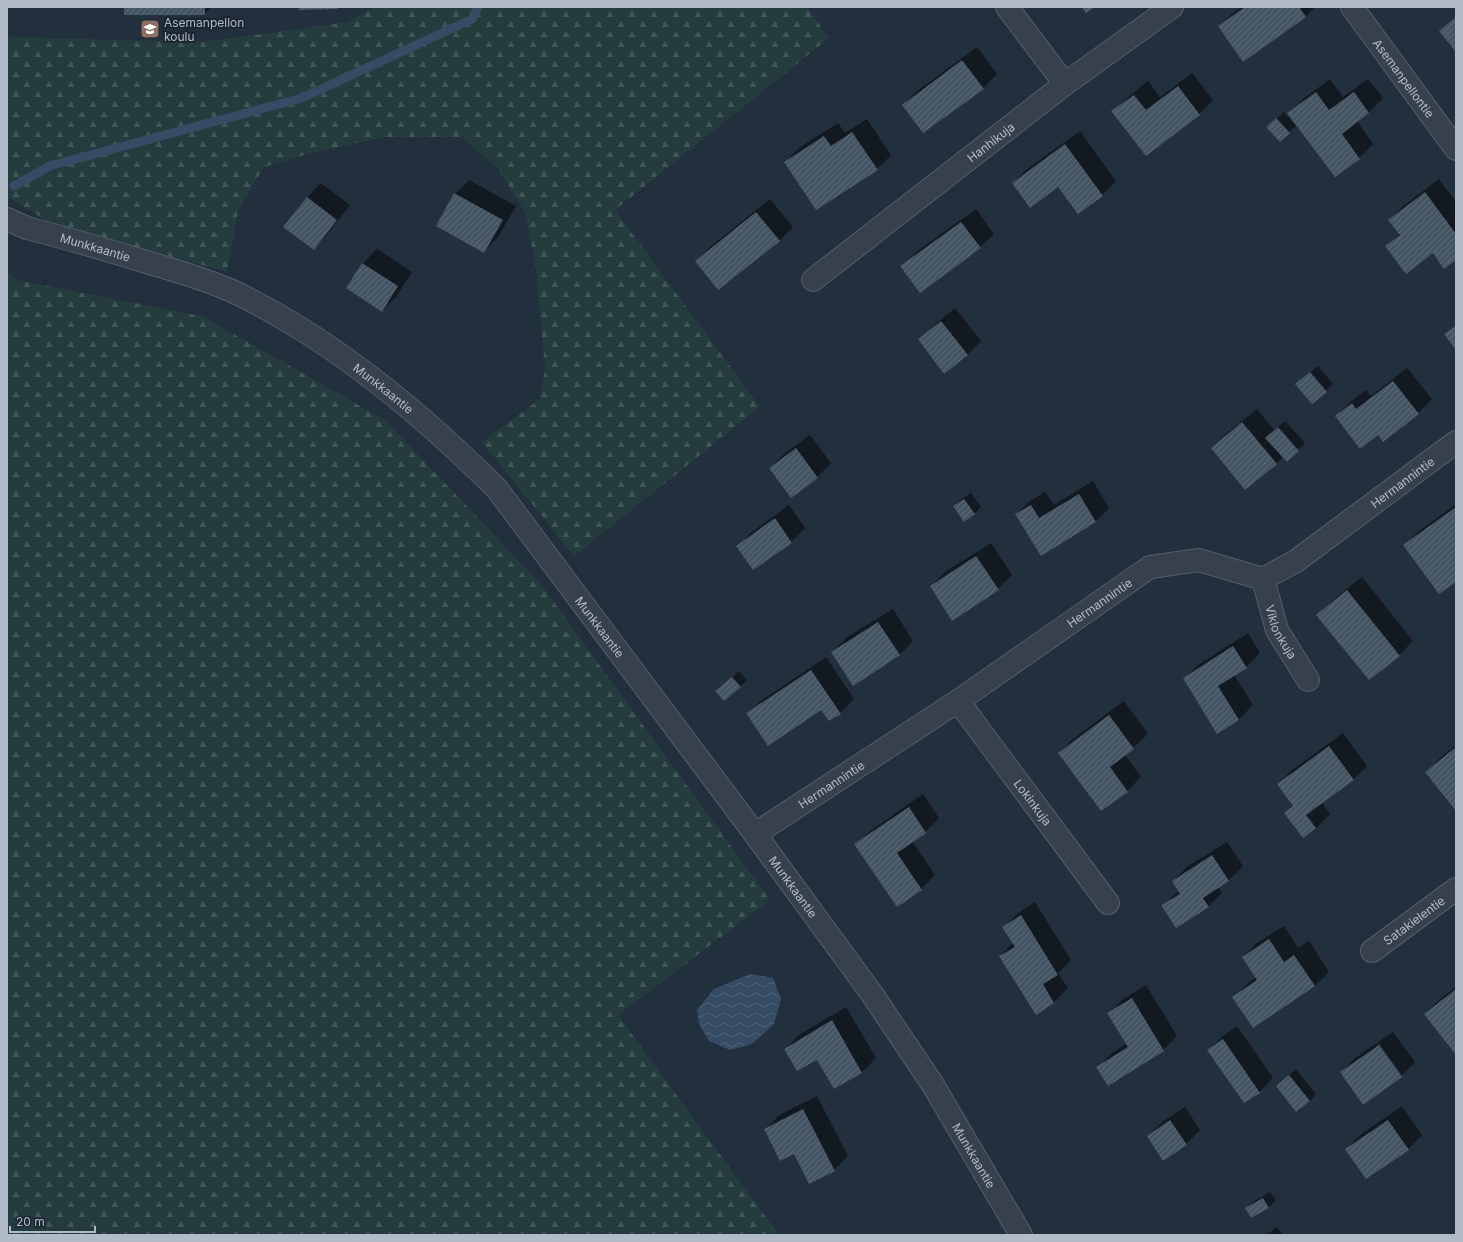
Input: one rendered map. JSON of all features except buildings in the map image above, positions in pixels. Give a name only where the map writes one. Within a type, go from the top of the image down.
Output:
[{"type":"street","points":[[1007,7],[1065,84]]},
{"type":"street","name":"Hanhikuja","points":[[813,280],[1065,84],[1172,7]]},
{"type":"street","name":"Asemanpellontie","points":[[1352,7],[1454,142]]},
{"type":"street","name":"Munkkaantie","points":[[7,219],[27,228],[184,273],[231,291],[286,319],[345,359],[389,392],[462,454],[497,489],[755,834],[872,994],[928,1078],[1021,1235]]},
{"type":"street","name":"Hermannintie","points":[[755,834],[958,701],[1150,567],[1199,560],[1263,579],[1296,560],[1456,442]]},
{"type":"street","name":"Viklonkuja","points":[[1263,579],[1277,630],[1308,680]]},
{"type":"street","name":"Lokinkuja","points":[[958,701],[1108,903]]},
{"type":"street","name":"Satakielentie","points":[[1372,951],[1456,889]]},
{"type":"green space","points":[[374,7],[807,7],[829,38],[615,210],[760,407],[574,556],[482,442],[540,399],[545,368],[536,269],[525,212],[498,169],[462,137],[383,137],[308,154],[264,167],[238,211],[227,272],[52,224],[7,197],[7,37],[202,42],[348,22]]},
{"type":"green space","points":[[7,271],[17,280],[202,316],[385,420],[540,583],[770,900],[618,1015],[779,1235],[7,1235]]},
{"type":"water","points":[[750,974],[773,978],[781,999],[774,1024],[752,1044],[730,1050],[709,1041],[699,1024],[697,1010],[714,989]]},
{"type":"waterway","points":[[14,186],[50,166],[302,98],[472,19],[478,7]]},
{"type":"place","name":"Asemanpellon koulu","points":[[150,29]]}]
